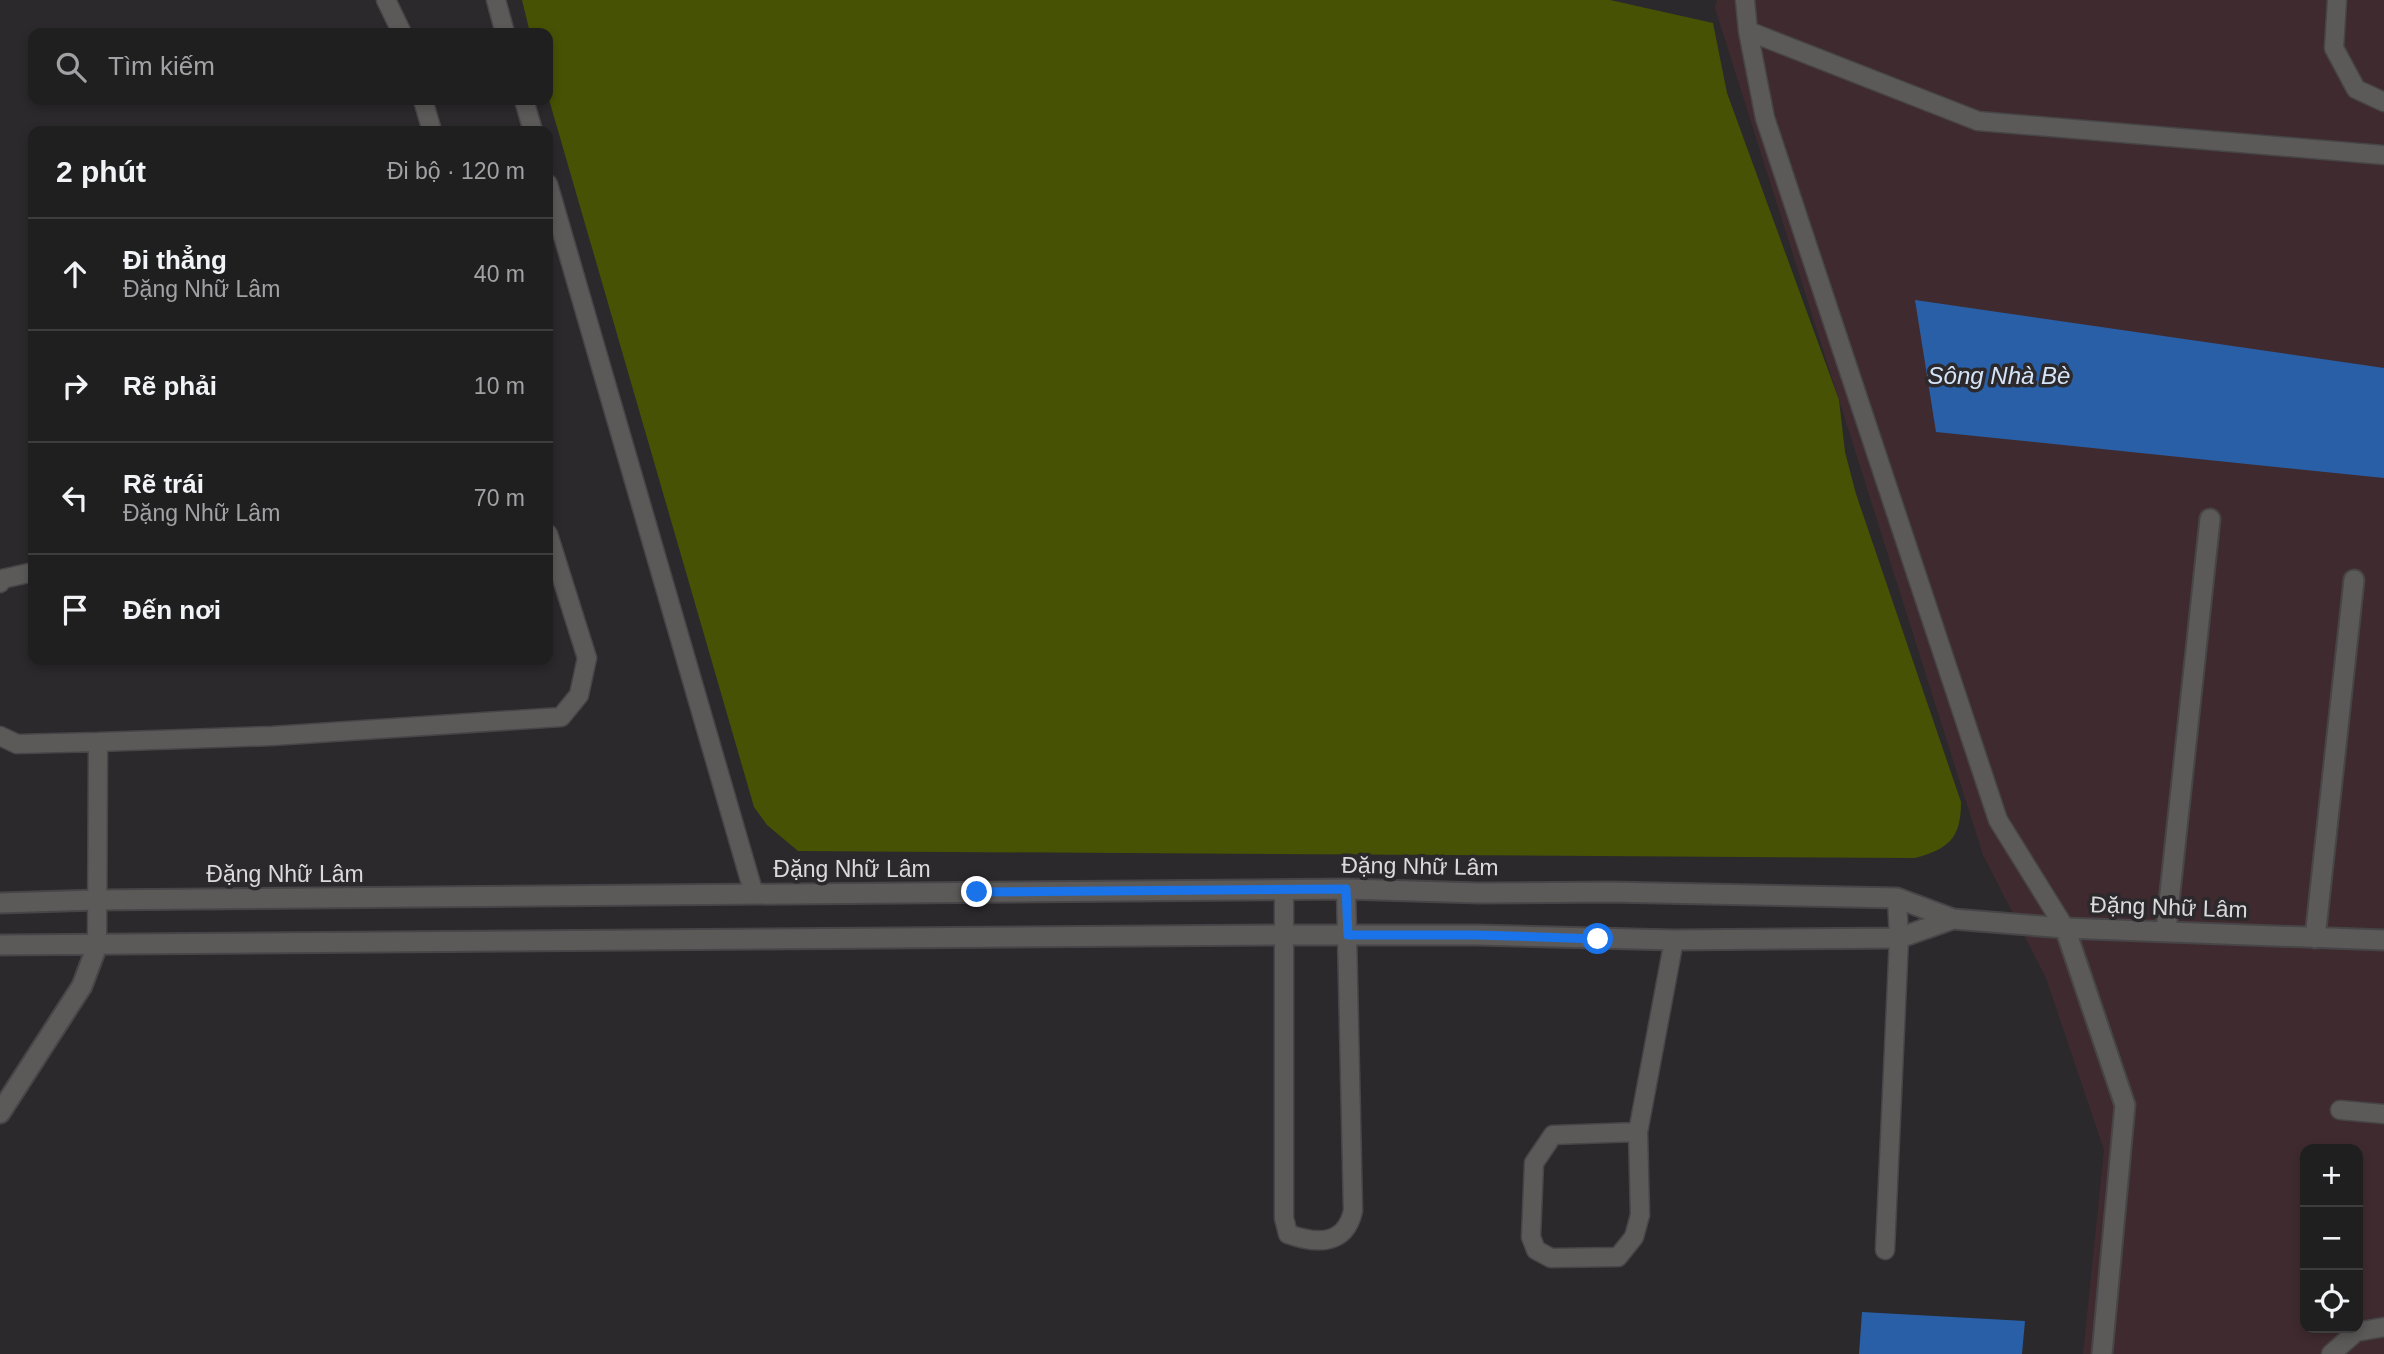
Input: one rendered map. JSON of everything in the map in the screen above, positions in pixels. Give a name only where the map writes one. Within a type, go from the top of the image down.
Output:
[{"type":"street","points":[[2166,930],[2210,519]]},
{"type":"street","points":[[2315,938],[2354,580]]},
{"type":"street","name":"Đặng Nhữ Lâm","points":[[0,903],[1346,889],[1479,893],[1610,892],[1897,898],[1953,919],[2066,928],[2384,940]]},
{"type":"street","name":"Đặng Nhữ Lâm","points":[[0,945],[1285,935],[1477,935],[1674,940],[1899,937],[1953,919]]},
{"type":"street","points":[[2066,928],[2125,1105],[2102,1354]]},
{"type":"street","points":[[0,1113],[82,986],[97,946]]},
{"type":"lane","points":[[386,0],[400,28]]},
{"type":"lane","points":[[496,0],[504,28]]},
{"type":"lane","points":[[1745,0],[1748,31],[1765,118],[1998,820],[2066,928]]},
{"type":"lane","points":[[2337,0],[2334,48],[2356,89],[2384,102]]},
{"type":"lane","points":[[1748,31],[1978,121],[2384,155]]},
{"type":"lane","points":[[424,105],[431,126]]},
{"type":"lane","points":[[525,105],[532,126]]},
{"type":"lane","points":[[553,201],[754,894]]},
{"type":"lane","points":[[0,736],[17,744],[98,742],[272,736],[561,718],[579,695],[587,658],[553,550]]},
{"type":"lane","points":[[0,583],[2,579],[28,573]]},
{"type":"lane","points":[[97,946],[98,742]]},
{"type":"lane","points":[[1284,890],[1284,1218],[1288,1234],[1309,1241],[1337,1237],[1349,1225],[1353,1211],[1346,889]]},
{"type":"lane","points":[[1885,1250],[1899,937],[1897,898]]},
{"type":"lane","points":[[1638,1132],[1553,1135],[1534,1163],[1531,1237],[1536,1250],[1551,1258],[1618,1256],[1634,1237],[1640,1215],[1638,1132],[1674,940]]},
{"type":"lane","points":[[2340,1110],[2384,1114]]},
{"type":"lane","points":[[2331,1354],[2356,1332],[2384,1327]]},
{"type":"shaded area","points":[[1717,0],[2384,0],[2384,1354],[2083,1354],[2104,1150],[2046,978],[1983,855],[1715,8]]},
{"type":"green space","points":[[522,0],[1610,0],[1713,23],[1727,93],[1839,400],[1845,452],[1856,494],[1961,802],[1959,825],[1955,833],[1951,840],[1937,851],[1915,858],[798,851],[767,825],[754,807],[551,105],[553,105],[553,28],[529,28]]},
{"type":"water","name":"Sông Nhà Bè","points":[[1915,300],[2384,368],[2384,478],[1936,432]]},
{"type":"water","points":[[1862,1312],[2025,1321],[2022,1354],[1859,1354]]},
{"type":"route","points":[[977,892],[1346,889],[1348,935],[1598,939]]}]
